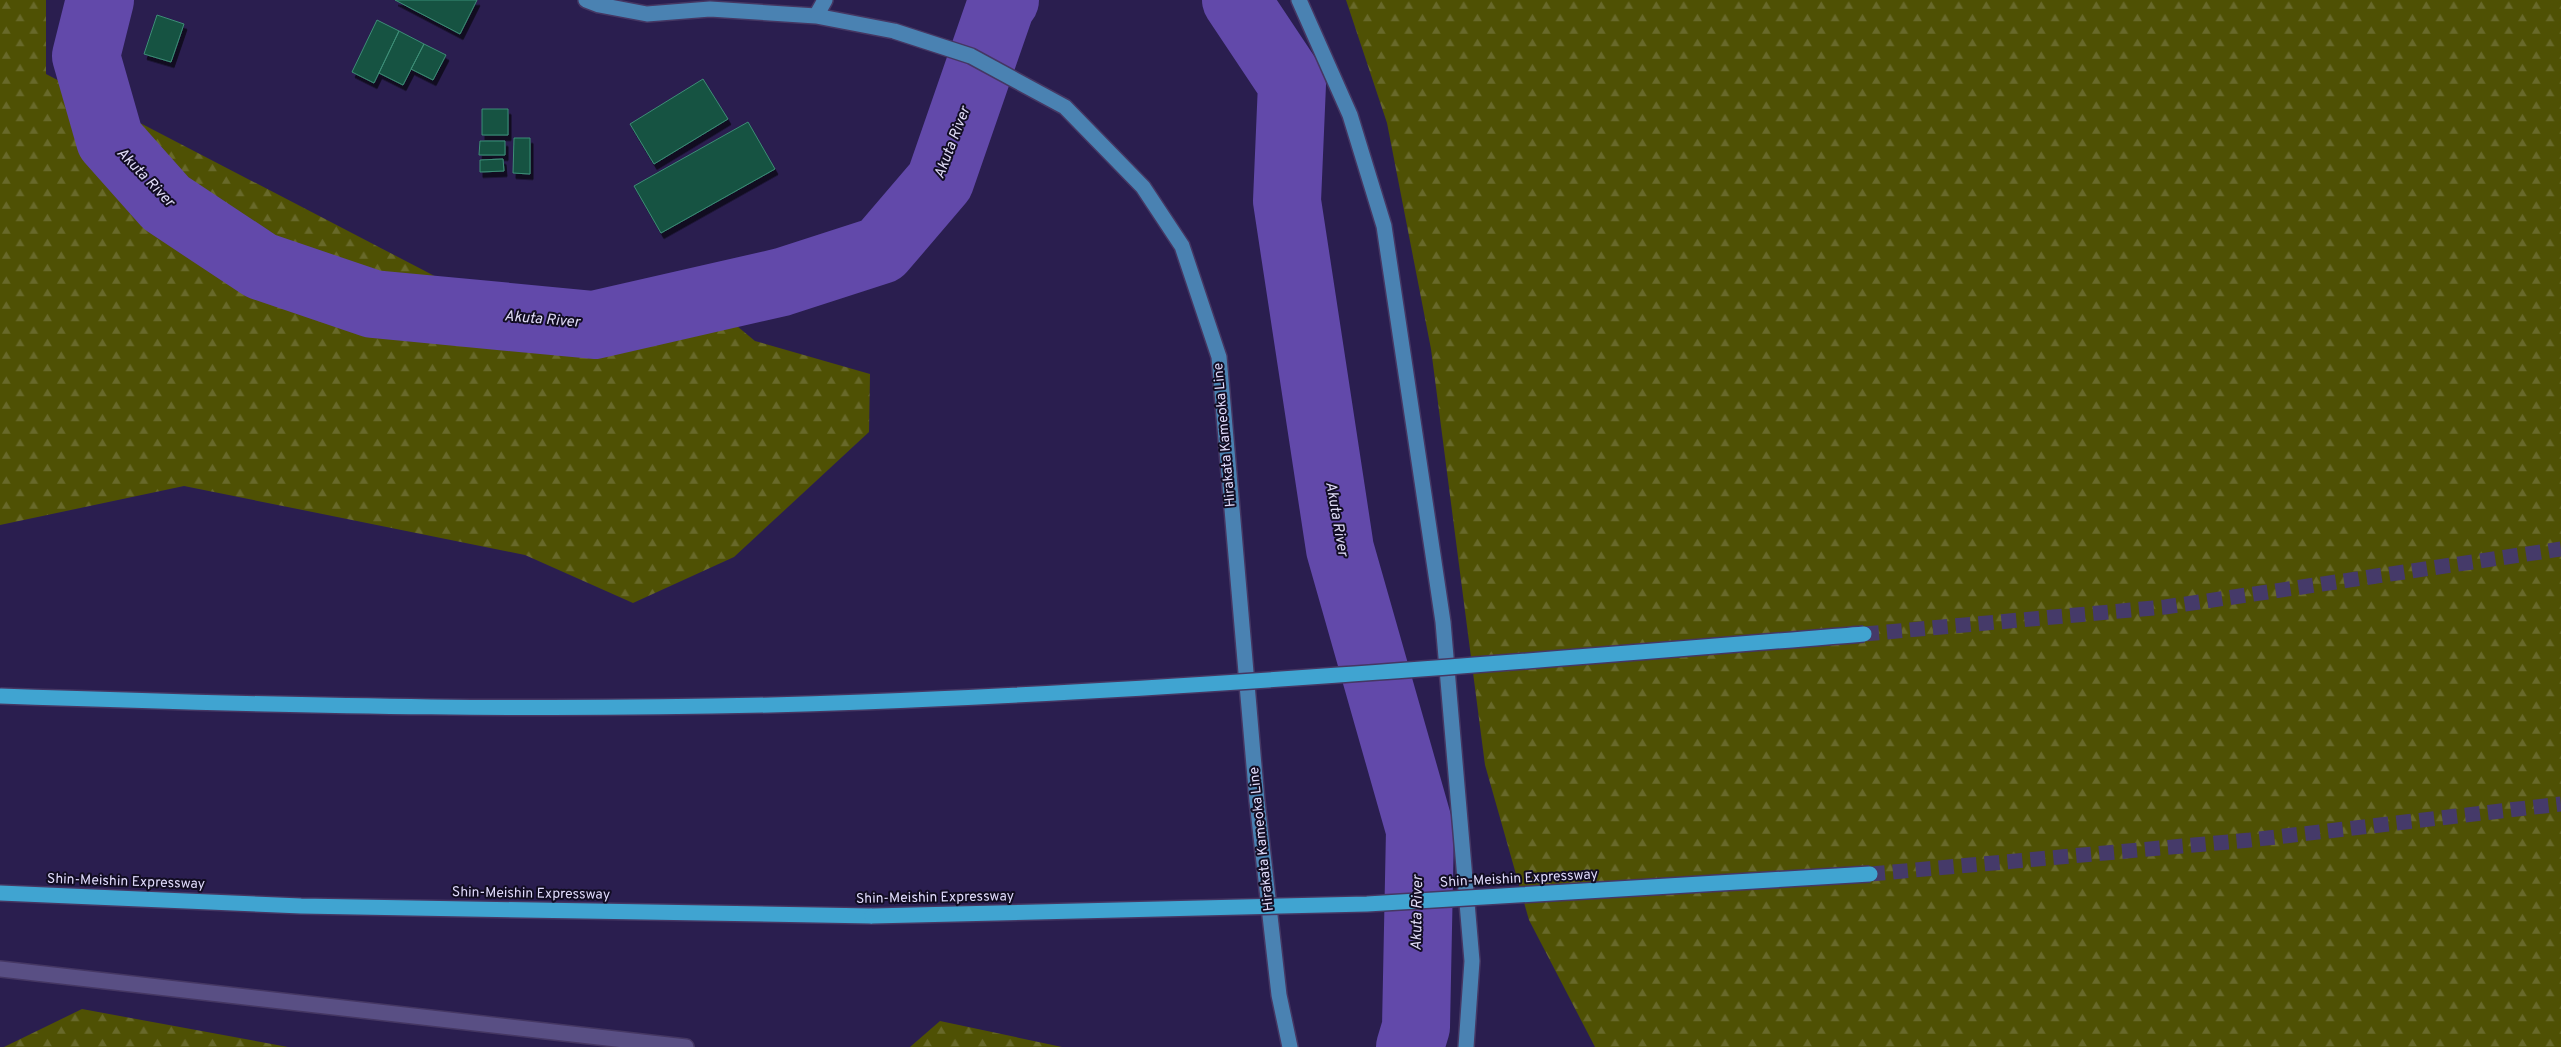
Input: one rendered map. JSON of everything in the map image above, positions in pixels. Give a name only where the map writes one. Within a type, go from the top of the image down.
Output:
[{"type":"highway","points":[[0,696],[223,704],[504,708],[858,702],[1154,689],[1864,634]]},
{"type":"highway","name":"Shin-Meishin Expressway","points":[[0,893],[300,906],[872,916],[1367,904],[1870,874]]},
{"type":"main road","name":"Hirakata Kameoka Line","points":[[586,0],[598,5],[647,14],[710,10],[816,16],[894,31],[972,56],[1065,107],[1143,187],[1182,246],[1219,357],[1258,810],[1279,995],[1290,1047]]},
{"type":"main road","points":[[816,16],[825,0]]},
{"type":"main road","points":[[1299,0],[1350,114],[1384,226],[1443,622],[1472,961],[1466,1047]]},
{"type":"street","points":[[0,969],[686,1047]]},
{"type":"green space","points":[[0,0],[46,0],[46,74],[475,297],[702,297],[755,341],[870,374],[869,432],[734,557],[633,603],[525,555],[184,486],[0,525]]},
{"type":"green space","points":[[1346,0],[2561,0],[2561,1047],[1595,1047],[1529,920],[1485,765],[1431,349],[1387,123]]},
{"type":"green space","points":[[82,1009],[288,1047],[4,1047]]},
{"type":"green space","points":[[940,1021],[1062,1047],[910,1047]]},
{"type":"building","points":[[395,0],[477,0],[460,34]]},
{"type":"building","points":[[157,15],[184,24],[171,62],[144,54]]},
{"type":"building","points":[[377,20],[399,31],[374,83],[352,72]]},
{"type":"building","points":[[399,31],[424,44],[403,85],[379,73]]},
{"type":"building","points":[[424,44],[446,55],[433,80],[411,69]]},
{"type":"building","points":[[703,79],[728,119],[654,164],[630,124]]},
{"type":"building","points":[[482,109],[508,109],[508,135],[482,135]]},
{"type":"building","points":[[748,122],[775,169],[661,233],[634,186]]},
{"type":"building","points":[[514,138],[530,138],[530,174],[513,173]]},
{"type":"building","points":[[480,141],[505,141],[505,155],[479,155]]},
{"type":"building","points":[[503,159],[504,171],[480,172],[480,160]]},
{"type":"waterway","name":"Akuta River","points":[[100,0],[86,56],[110,140],[166,203],[261,266],[373,304],[594,325],[782,282],[881,250],[940,181],[1001,5],[1005,0]]},
{"type":"waterway","name":"Akuta River","points":[[1236,0],[1292,84],[1287,201],[1340,549],[1420,830],[1416,1027],[1410,1047]]},
{"type":"tunnel","points":[[1864,634],[2165,607],[2561,549]]},
{"type":"tunnel","points":[[1870,874],[2250,840],[2561,804]]}]
